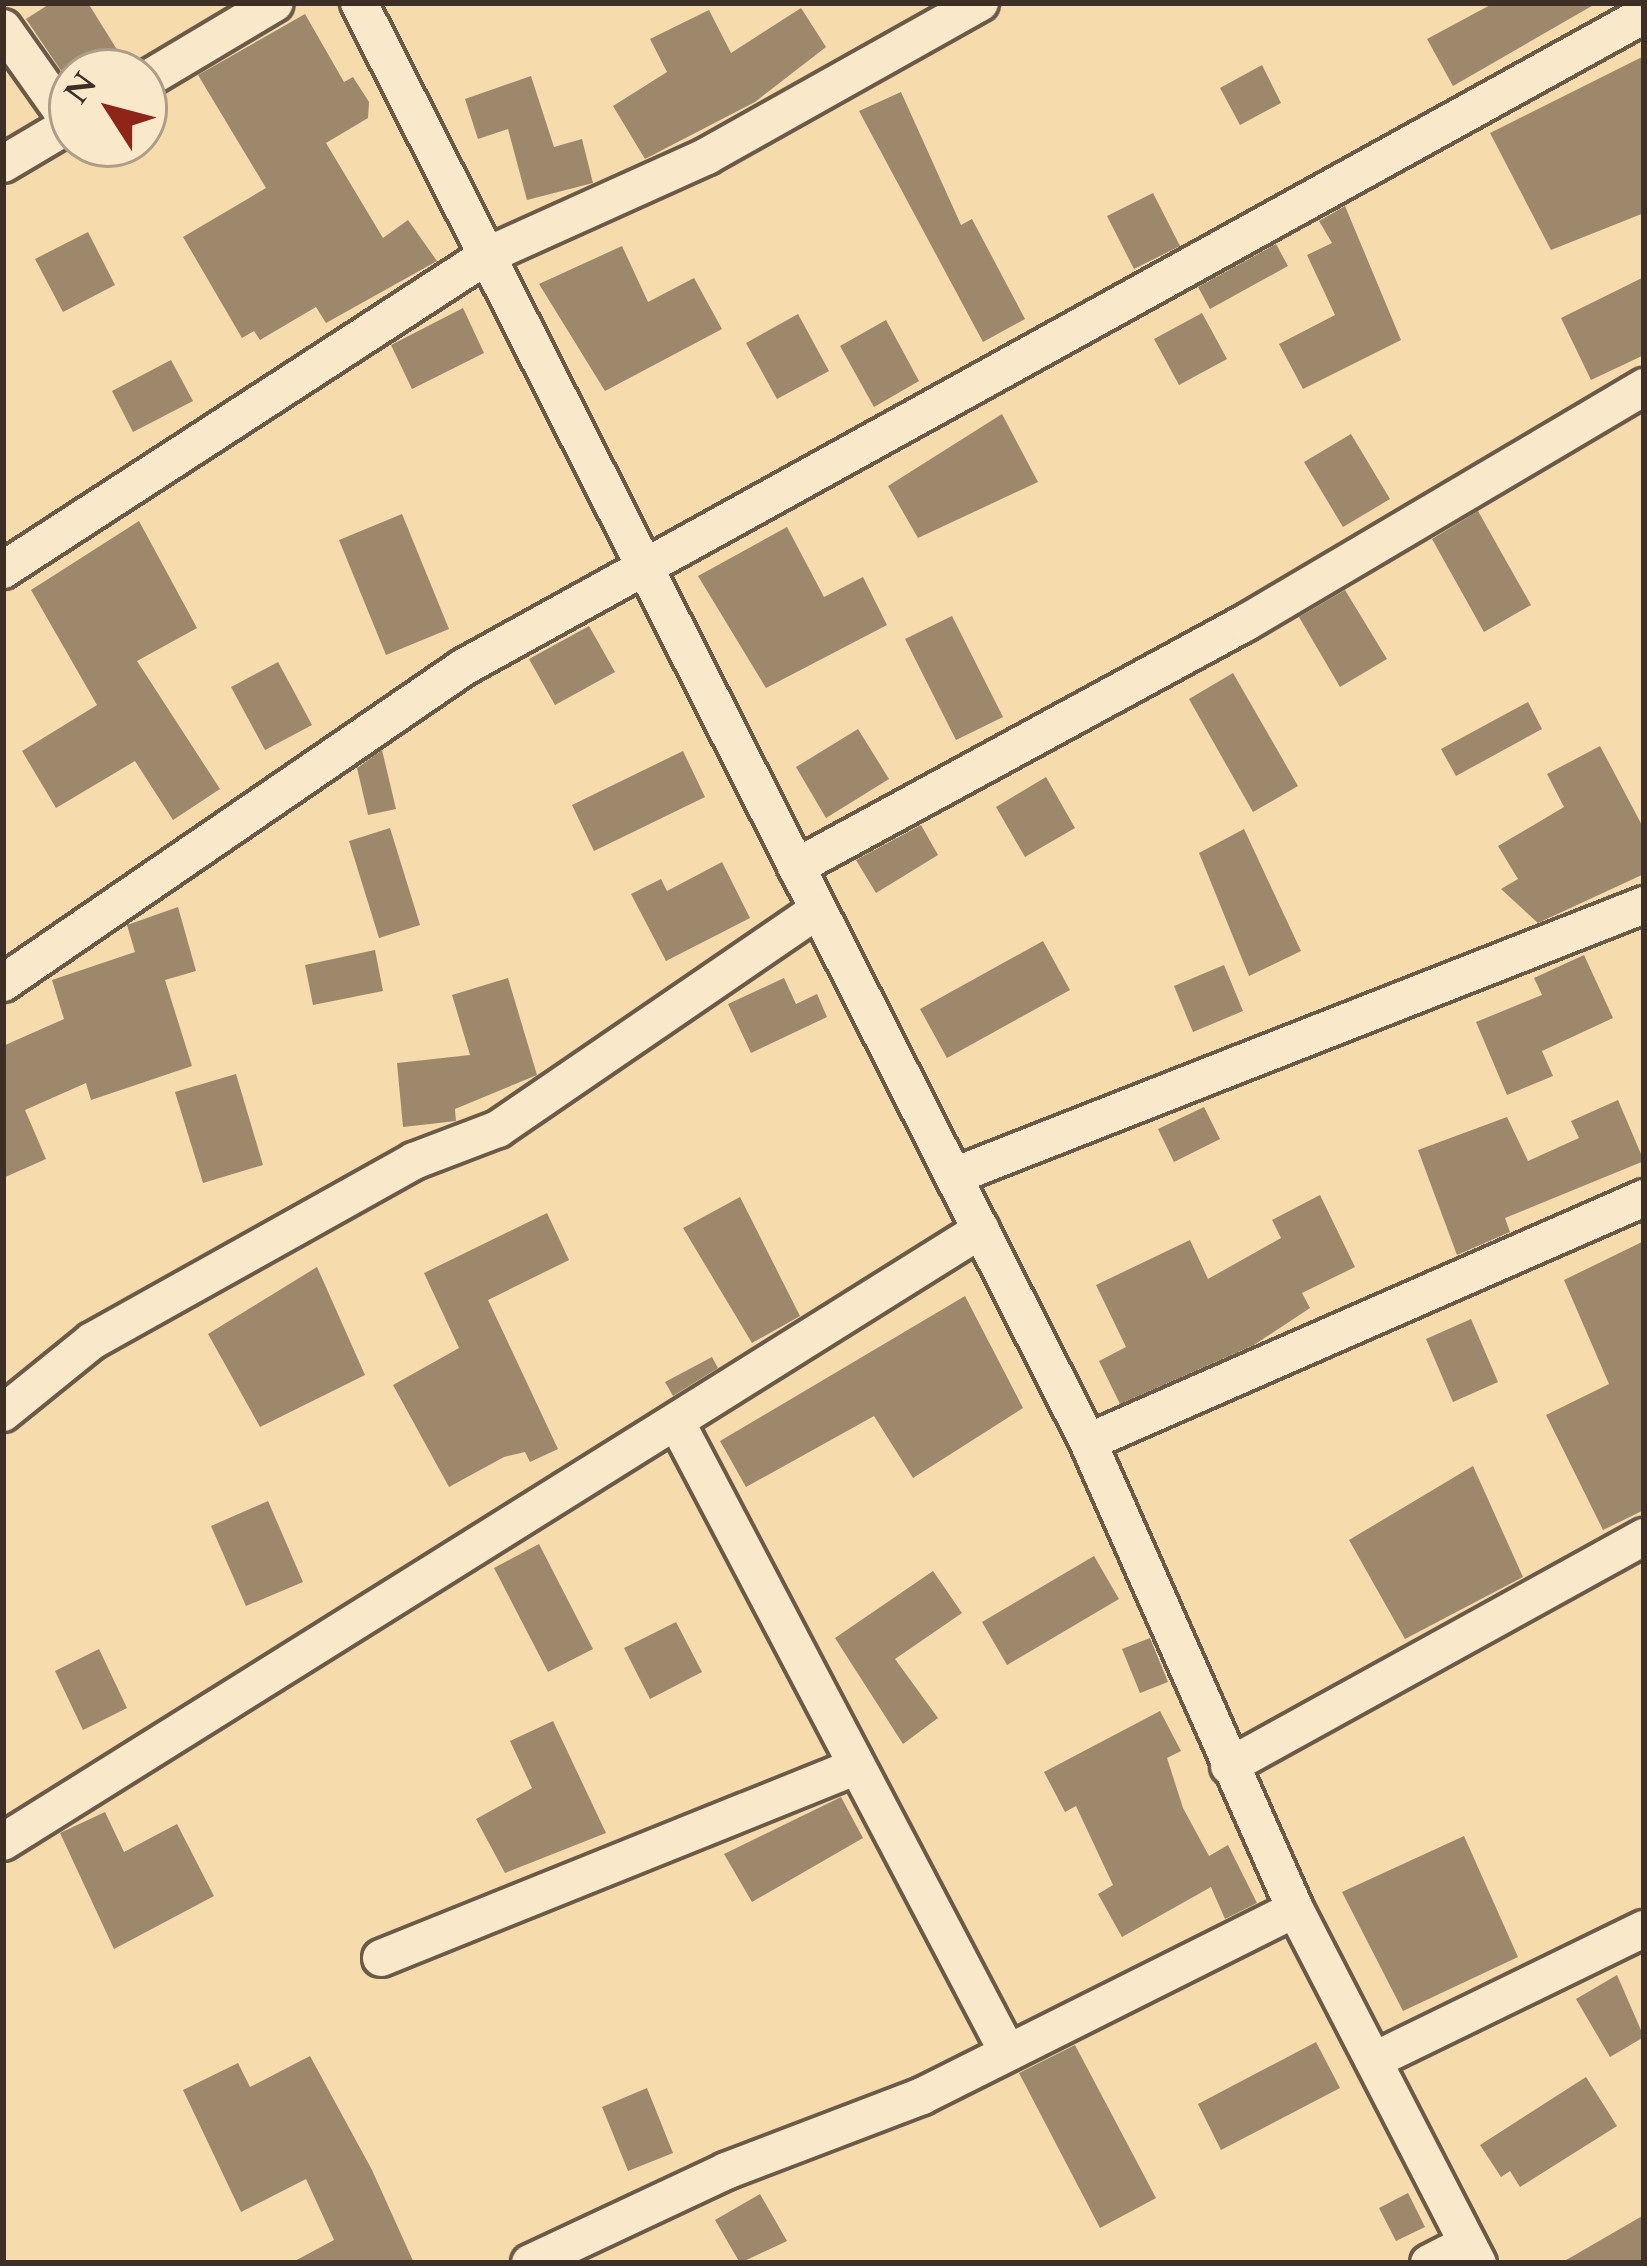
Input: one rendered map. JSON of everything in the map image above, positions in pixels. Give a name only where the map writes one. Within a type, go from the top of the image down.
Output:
[{"type":"street","points":[[168,67],[275,3]]},
{"type":"street","points":[[359,3],[643,575],[1088,1442],[1295,1910],[1381,2057],[1472,2253],[1429,2263]]},
{"type":"street","points":[[3,570],[488,255],[707,156],[980,3]]},
{"type":"street","points":[[3,983],[464,667],[643,575],[1644,15]]},
{"type":"street","points":[[3,28],[48,90]]},
{"type":"street","points":[[3,164],[48,137]]},
{"type":"street","points":[[796,867],[1245,623],[1644,387]]},
{"type":"street","points":[[954,1176],[1644,905]]},
{"type":"street","points":[[3,1413],[92,1341],[414,1161],[498,1129],[815,912]]},
{"type":"street","points":[[1088,1442],[1644,1198]]},
{"type":"street","points":[[3,1842],[678,1425],[981,1230]]},
{"type":"street","points":[[678,1425],[850,1769],[1008,2053]]},
{"type":"street","points":[[1229,1766],[1644,1538]]},
{"type":"street","points":[[381,1958],[850,1769]]},
{"type":"street","points":[[530,2263],[1008,2053],[1295,1910]]},
{"type":"street","points":[[1381,2057],[1644,1929]]},
{"type":"building","points":[[51,3],[88,3],[116,48],[48,51],[26,19]]},
{"type":"building","points":[[1494,3],[1597,3],[1453,86],[1427,39]]},
{"type":"building","points":[[801,8],[826,47],[755,102],[645,159],[613,106],[667,72],[650,39],[709,10],[731,53]]},
{"type":"building","points":[[305,14],[344,82],[353,77],[369,102],[368,118],[326,143],[383,238],[408,220],[437,261],[326,323],[316,307],[260,340],[254,331],[242,338],[183,237],[266,188],[198,75]]},
{"type":"building","points":[[1644,56],[1644,213],[1551,250],[1490,133]]},
{"type":"building","points":[[1262,65],[1281,103],[1240,125],[1220,88]]},
{"type":"building","points":[[531,76],[554,147],[582,139],[593,183],[527,200],[508,129],[478,139],[465,99]]},
{"type":"building","points":[[901,92],[961,225],[972,219],[1025,319],[983,342],[859,111]]},
{"type":"building","points":[[1153,193],[1180,246],[1134,269],[1107,216]]},
{"type":"building","points":[[1345,206],[1401,340],[1303,389],[1279,344],[1335,315],[1307,255],[1332,243],[1319,221]]},
{"type":"building","points":[[88,232],[115,285],[63,312],[35,259]]},
{"type":"building","points":[[1276,244],[1288,266],[1210,309],[1198,287]]},
{"type":"building","points":[[622,246],[648,302],[694,278],[722,329],[605,391],[539,284]]},
{"type":"building","points":[[1644,277],[1644,355],[1591,380],[1561,318]]},
{"type":"building","points":[[463,308],[484,353],[412,389],[391,345]]},
{"type":"building","points":[[1202,313],[1227,359],[1179,385],[1154,339]]},
{"type":"building","points":[[798,314],[829,371],[777,399],[746,343]]},
{"type":"building","points":[[886,320],[919,381],[874,407],[840,346]]},
{"type":"building","points":[[171,360],[193,401],[133,432],[112,391]]},
{"type":"building","points":[[1002,414],[1038,482],[918,538],[888,486]]},
{"type":"building","points":[[1351,434],[1390,499],[1343,527],[1304,462]]},
{"type":"building","points":[[1478,511],[1531,605],[1484,632],[1432,539]]},
{"type":"building","points":[[402,514],[449,629],[386,655],[339,540]]},
{"type":"building","points":[[139,521],[197,628],[137,661],[220,789],[173,820],[135,761],[56,808],[22,751],[97,705],[31,590]]},
{"type":"building","points":[[787,527],[824,597],[863,577],[887,625],[766,688],[698,576]]},
{"type":"building","points":[[1345,590],[1387,659],[1340,687],[1299,617]]},
{"type":"building","points":[[952,616],[1003,717],[956,740],[905,639]]},
{"type":"building","points":[[589,626],[615,672],[555,705],[529,659]]},
{"type":"building","points":[[278,662],[312,725],[265,750],[231,687]]},
{"type":"building","points":[[1233,673],[1298,786],[1253,812],[1189,699]]},
{"type":"building","points":[[1528,702],[1542,729],[1456,776],[1441,749]]},
{"type":"building","points":[[858,729],[889,779],[826,818],[796,767]]},
{"type":"building","points":[[1600,746],[1644,829],[1644,874],[1538,923],[1501,889],[1518,879],[1498,846],[1564,807],[1547,774]]},
{"type":"building","points":[[382,750],[396,809],[368,815],[357,768]]},
{"type":"building","points":[[683,751],[705,797],[594,851],[572,805]]},
{"type":"building","points":[[1046,777],[1075,828],[1025,857],[996,807]]},
{"type":"building","points":[[921,825],[938,855],[876,893],[856,860]]},
{"type":"building","points":[[390,828],[420,925],[379,938],[349,841]]},
{"type":"building","points":[[1244,829],[1301,951],[1249,976],[1199,853]]},
{"type":"building","points":[[722,862],[750,918],[666,961],[631,894],[661,879],[667,891]]},
{"type":"building","points":[[178,907],[196,971],[165,980],[192,1066],[91,1100],[86,1083],[25,1110],[46,1159],[3,1178],[3,1046],[64,1019],[52,980],[135,952],[127,925]]},
{"type":"building","points":[[1043,941],[1070,990],[947,1058],[920,1009]]},
{"type":"building","points":[[375,950],[383,991],[313,1005],[305,965]]},
{"type":"building","points":[[1584,955],[1613,1018],[1542,1051],[1553,1076],[1507,1095],[1476,1022],[1542,995],[1534,978]]},
{"type":"building","points":[[1224,965],[1243,1011],[1193,1032],[1174,986]]},
{"type":"building","points":[[508,978],[537,1075],[455,1109],[456,1121],[403,1127],[397,1063],[470,1055],[452,995]]},
{"type":"building","points":[[784,978],[796,1004],[817,994],[827,1017],[751,1053],[728,1004]]},
{"type":"building","points":[[236,1074],[263,1165],[203,1183],[175,1092]]},
{"type":"building","points":[[1618,1100],[1644,1161],[1505,1218],[1510,1232],[1457,1255],[1418,1150],[1507,1117],[1528,1161],[1579,1138],[1571,1121]]},
{"type":"building","points":[[1204,1107],[1220,1139],[1174,1162],[1158,1129]]},
{"type":"building","points":[[1320,1195],[1355,1267],[1302,1293],[1310,1308],[1254,1345],[1120,1404],[1099,1361],[1126,1347],[1096,1285],[1190,1240],[1208,1279],[1281,1238],[1272,1220]]},
{"type":"building","points":[[740,1197],[800,1316],[752,1343],[683,1228]]},
{"type":"building","points":[[547,1213],[569,1260],[488,1300],[558,1449],[530,1462],[525,1452],[504,1457],[449,1487],[393,1385],[459,1348],[424,1273]]},
{"type":"building","points":[[1644,1241],[1644,1510],[1603,1530],[1546,1415],[1609,1384],[1564,1280]]},
{"type":"building","points":[[317,1267],[365,1375],[260,1427],[208,1334]]},
{"type":"building","points":[[965,1296],[1023,1408],[913,1478],[874,1416],[746,1487],[720,1441]]},
{"type":"building","points":[[1471,1319],[1498,1382],[1453,1402],[1426,1339]]},
{"type":"building","points":[[712,1357],[718,1368],[673,1396],[665,1382]]},
{"type":"building","points":[[1473,1466],[1523,1577],[1405,1639],[1349,1540]]},
{"type":"building","points":[[268,1501],[303,1582],[246,1606],[211,1526]]},
{"type":"building","points":[[539,1544],[593,1649],[548,1672],[494,1568]]},
{"type":"building","points":[[1094,1556],[1119,1599],[1007,1665],[982,1622]]},
{"type":"building","points":[[933,1571],[962,1613],[895,1659],[938,1718],[903,1744],[835,1638]]},
{"type":"building","points":[[676,1622],[702,1672],[650,1699],[624,1648]]},
{"type":"building","points":[[1150,1638],[1168,1682],[1140,1693],[1122,1649]]},
{"type":"building","points":[[99,1649],[127,1708],[83,1730],[55,1671]]},
{"type":"building","points":[[1160,1711],[1181,1751],[1167,1758],[1183,1808],[1209,1856],[1228,1845],[1257,1903],[1225,1919],[1211,1887],[1122,1937],[1098,1894],[1113,1885],[1076,1806],[1065,1812],[1044,1772]]},
{"type":"building","points":[[553,1721],[606,1833],[505,1873],[476,1819],[532,1788],[510,1741]]},
{"type":"building","points":[[841,1797],[863,1838],[752,1902],[724,1854]]},
{"type":"building","points":[[105,1812],[124,1852],[177,1824],[214,1896],[114,1949],[60,1833]]},
{"type":"building","points":[[1464,1836],[1518,1957],[1403,2011],[1342,1892]]},
{"type":"building","points":[[1617,1975],[1644,2037],[1610,2057],[1576,1999]]},
{"type":"building","points":[[1316,2042],[1340,2088],[1221,2150],[1198,2104]]},
{"type":"building","points":[[1075,2045],[1156,2198],[1100,2228],[1019,2073]]},
{"type":"building","points":[[310,2056],[372,2170],[414,2263],[291,2263],[334,2240],[306,2179],[241,2212],[183,2090],[238,2063],[250,2087]]},
{"type":"building","points":[[1586,2077],[1617,2126],[1520,2187],[1510,2171],[1501,2177],[1480,2145]]},
{"type":"building","points":[[647,2088],[673,2153],[628,2171],[602,2107]]},
{"type":"building","points":[[1408,2193],[1425,2227],[1396,2241],[1379,2208]]},
{"type":"building","points":[[760,2194],[787,2241],[740,2263],[715,2220]]},
{"type":"building","points":[[1644,2215],[1644,2263],[1561,2263]]}]
